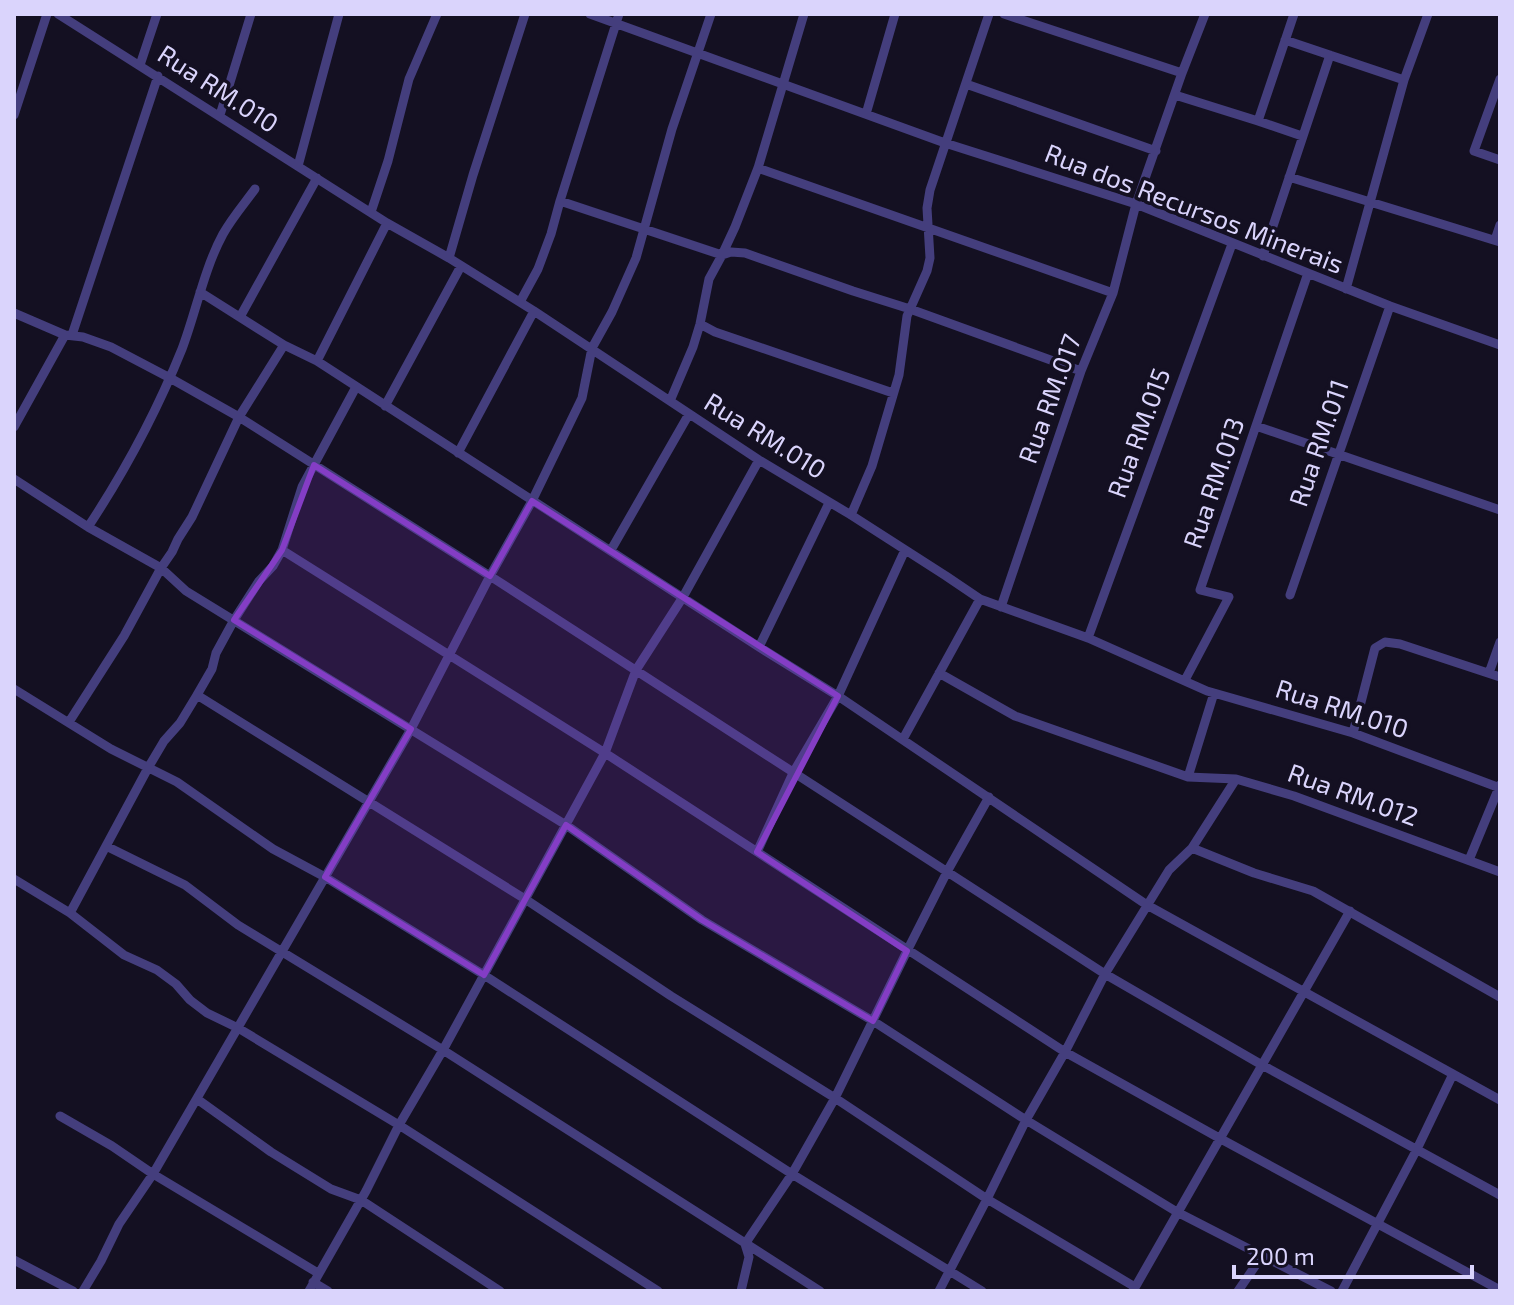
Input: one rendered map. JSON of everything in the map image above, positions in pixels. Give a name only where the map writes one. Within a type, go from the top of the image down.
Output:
[{"type":"street","points":[[14,115],[47,14]]},
{"type":"street","name":"Rua RM.010","points":[[58,14],[387,223],[520,302],[759,460],[851,515],[980,599],[1088,638],[1214,693],[1353,733],[1499,787]]},
{"type":"street","points":[[140,65],[157,14]]},
{"type":"street","points":[[220,115],[251,14]]},
{"type":"street","points":[[298,166],[339,14]]},
{"type":"street","points":[[371,212],[409,79],[437,14]]},
{"type":"street","points":[[449,258],[525,14]]},
{"type":"street","name":"Rua dos Recursos Minerais","points":[[590,14],[618,19],[697,52],[945,143],[1136,204],[1346,289],[1500,345]]},
{"type":"street","points":[[83,1291],[119,1224],[153,1174],[369,803],[532,501],[582,398],[592,348],[636,258],[672,129],[711,14]]},
{"type":"street","points":[[670,401],[693,347],[709,279],[735,227],[758,168],[804,14]]},
{"type":"street","points":[[866,114],[895,14]]},
{"type":"street","points":[[851,515],[872,466],[899,375],[903,335],[910,309],[927,271],[930,258],[927,208],[930,190],[989,14]]},
{"type":"street","points":[[1004,14],[1182,73]]},
{"type":"street","name":"Rua RM.017","points":[[1001,607],[1081,371],[1113,293],[1136,204],[1205,14]]},
{"type":"street","points":[[1258,121],[1294,14]]},
{"type":"street","points":[[1346,289],[1404,80],[1428,14]]},
{"type":"street","points":[[520,302],[538,269],[551,234],[618,19]]},
{"type":"street","points":[[1285,40],[1404,80]]},
{"type":"street","points":[[1263,256],[1330,55]]},
{"type":"street","points":[[14,427],[68,335],[158,76]]},
{"type":"street","points":[[1500,79],[1496,105],[1474,151],[1500,160]]},
{"type":"street","points":[[966,84],[1156,151]]},
{"type":"street","points":[[1175,95],[1302,136]]},
{"type":"street","points":[[758,168],[1113,293]]},
{"type":"street","points":[[1289,177],[1497,241],[1500,225]]},
{"type":"street","points":[[240,317],[317,178]]},
{"type":"street","points":[[88,527],[138,446],[183,346],[223,235],[255,189]]},
{"type":"street","points":[[560,201],[722,255],[745,253],[1081,371]]},
{"type":"street","points":[[317,361],[387,223]]},
{"type":"street","points":[[735,227],[745,253]]},
{"type":"street","name":"Rua RM.015","points":[[1088,638],[1232,244]]},
{"type":"street","points":[[385,406],[461,266]]},
{"type":"street","name":"Rua RM.013","points":[[1185,680],[1229,597],[1200,590],[1308,273]]},
{"type":"street","points":[[200,292],[284,345],[317,361],[838,696],[1147,905],[1500,1100]]},
{"type":"street","name":"Rua RM.011","points":[[1290,595],[1390,306]]},
{"type":"street","points":[[458,453],[534,311]]},
{"type":"street","points":[[14,313],[68,335],[111,347],[239,417],[948,870],[1105,974],[1262,1065],[1500,1195]]},
{"type":"street","points":[[700,324],[715,332],[893,393]]},
{"type":"street","points":[[69,722],[124,636],[192,517],[239,417],[284,345]]},
{"type":"street","points":[[70,913],[148,768],[164,741],[180,723],[212,669],[216,653],[234,620],[282,550],[297,498],[356,387]]},
{"type":"street","points":[[611,550],[689,414]]},
{"type":"street","points":[[1256,426],[1500,510]]},
{"type":"street","points":[[313,1282],[605,753],[636,670],[683,597],[759,460]]},
{"type":"street","points":[[14,479],[88,527],[161,568],[186,591],[566,825],[702,920],[873,1021],[1026,1120],[1177,1212],[1331,1291]]},
{"type":"street","points":[[759,647],[829,503]]},
{"type":"street","points":[[282,550],[605,753],[1065,1052],[1500,1290]]},
{"type":"street","points":[[757,852],[793,773],[838,696],[905,550]]},
{"type":"street","points":[[903,739],[980,599]]},
{"type":"street","points":[[1353,733],[1375,648],[1385,642],[1400,644],[1500,677]]},
{"type":"street","points":[[1489,673],[1500,642]]},
{"type":"street","name":"Rua RM.012","points":[[939,673],[1015,716],[1188,777],[1236,779],[1294,796],[1500,872]]},
{"type":"street","points":[[14,689],[111,749],[177,782],[273,849],[325,877],[484,975],[792,1174],[982,1291]]},
{"type":"street","points":[[1188,777],[1214,693]]},
{"type":"street","points":[[197,695],[525,899],[987,1199],[1134,1289],[1350,911]]},
{"type":"street","points":[[939,1291],[1105,974],[1169,870],[1192,848],[1236,779]]},
{"type":"street","points":[[1469,860],[1499,787]]},
{"type":"street","points":[[745,1244],[792,1174],[835,1098],[948,870],[989,797]]},
{"type":"street","points":[[106,846],[185,885],[281,953],[443,1050],[820,1291]]},
{"type":"street","points":[[1192,848],[1254,873],[1313,891],[1500,997]]},
{"type":"street","points":[[14,879],[70,913],[124,955],[157,970],[207,1013],[238,1028],[399,1125],[658,1291]]},
{"type":"street","points":[[1342,1291],[1453,1074]]},
{"type":"street","points":[[197,1099],[271,1152],[331,1189],[361,1200],[500,1291]]},
{"type":"street","points":[[60,1116],[112,1146],[328,1291]]},
{"type":"street","points":[[741,1291],[749,1257],[745,1244]]},
{"type":"street","points":[[1238,1291],[1262,1256]]},
{"type":"street","points":[[14,1260],[73,1291]]},
{"type":"highlighted area","points":[[314,465],[490,576],[532,501],[838,696],[757,852],[907,951],[873,1021],[702,920],[566,825],[484,975],[325,877],[411,729],[234,620],[282,550]]}]
